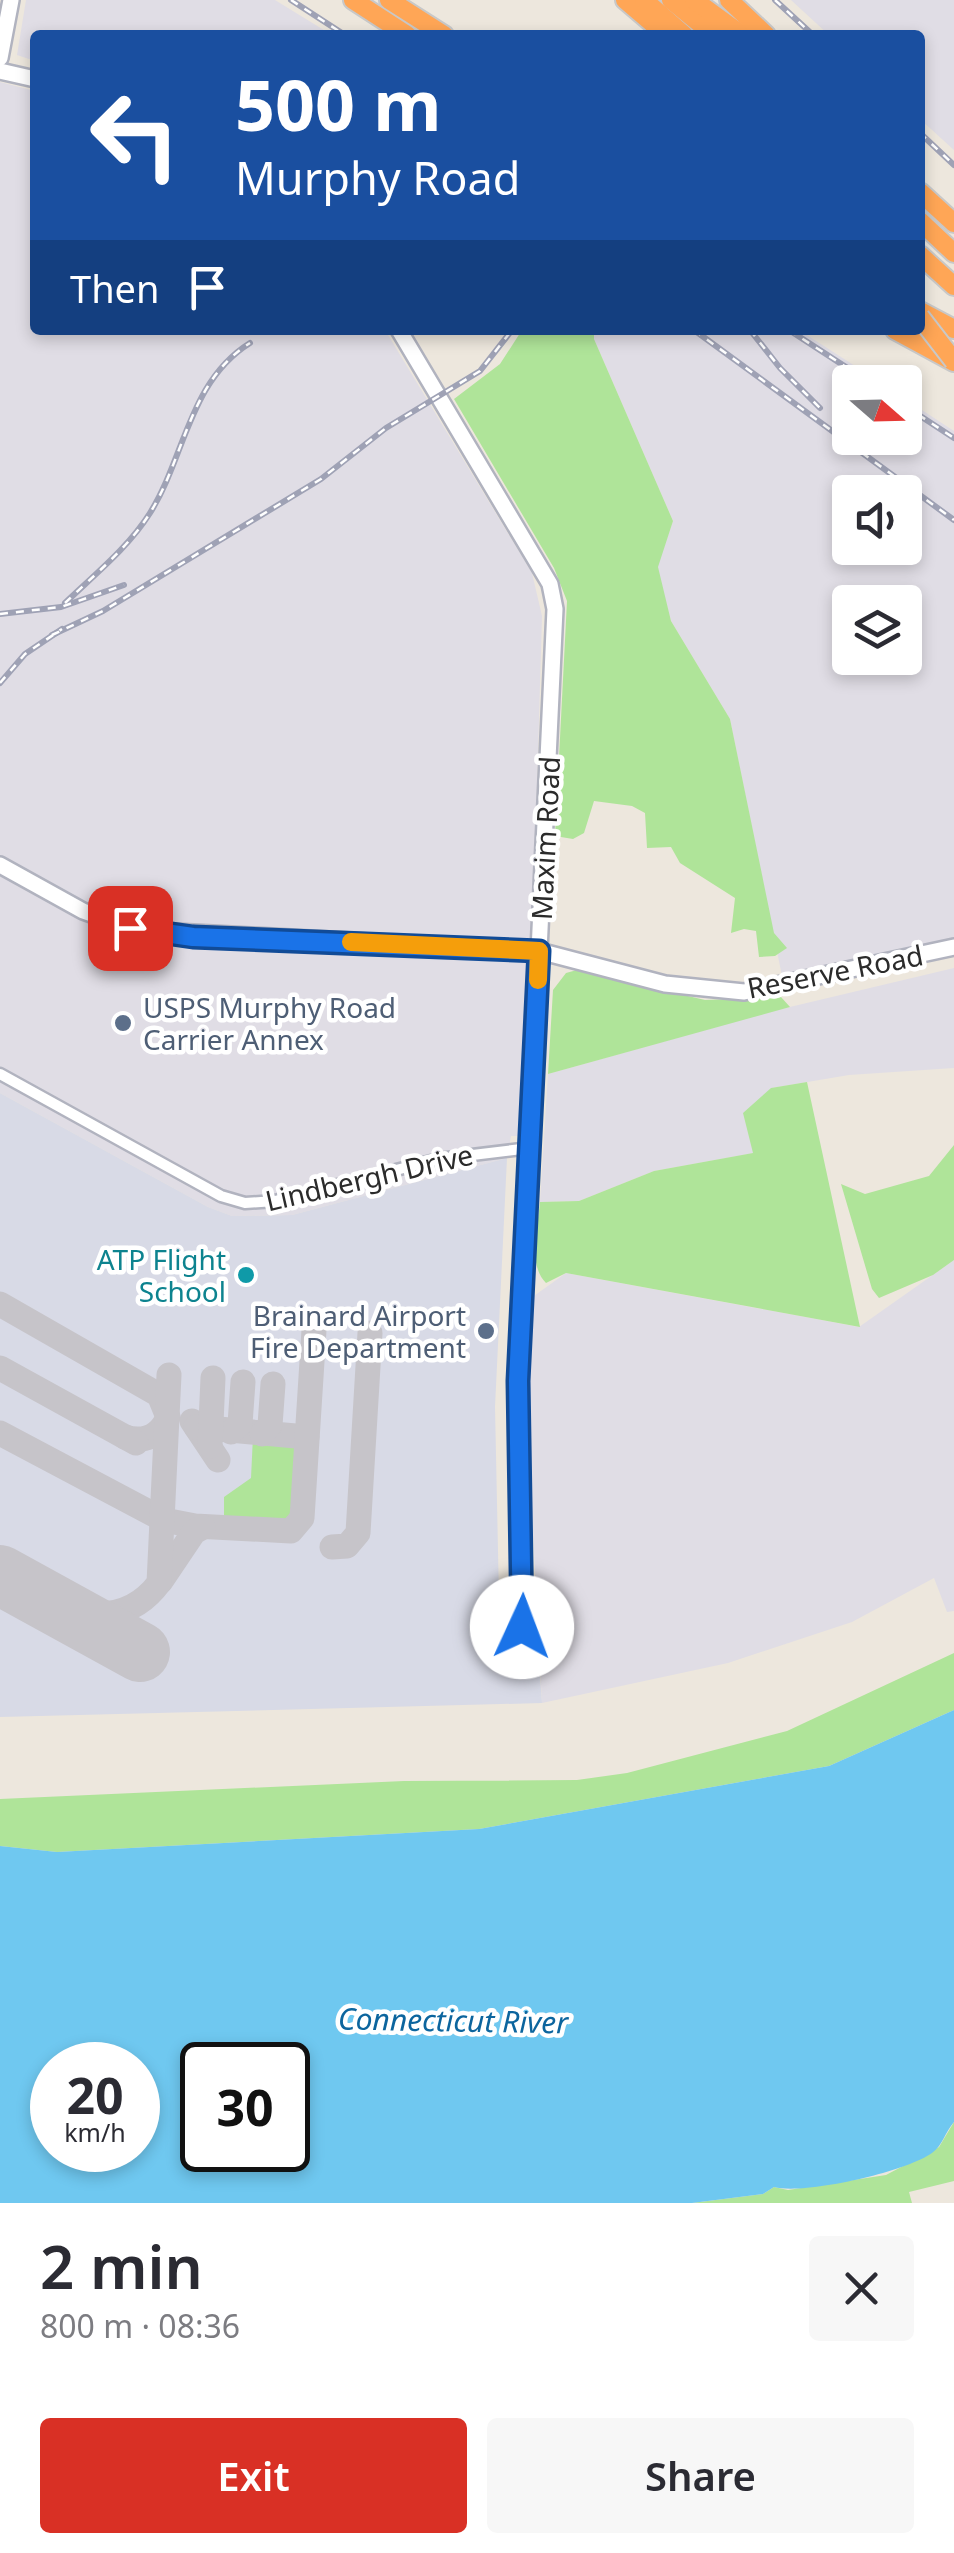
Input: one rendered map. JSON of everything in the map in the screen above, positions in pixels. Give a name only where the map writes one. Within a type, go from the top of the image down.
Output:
[{"type":"highway","points":[[353,0],[399,30]]},
{"type":"highway","points":[[389,0],[436,30]]},
{"type":"highway","points":[[624,0],[660,30]]},
{"type":"highway","points":[[644,0],[678,30]]},
{"type":"highway","points":[[671,0],[708,30]]},
{"type":"highway","points":[[694,0],[735,30]]},
{"type":"highway","points":[[729,0],[761,30]]},
{"type":"highway","points":[[925,196],[954,223]]},
{"type":"highway","points":[[925,227],[954,253]]},
{"type":"highway","points":[[925,259],[954,286]]},
{"type":"highway","points":[[925,316],[954,328]]},
{"type":"highway","points":[[925,321],[954,362]]},
{"type":"highway","points":[[904,335],[954,362]]},
{"type":"highway","points":[[924,335],[954,351]]},
{"type":"street","points":[[0,58],[12,0]]},
{"type":"street","points":[[0,71],[30,79]]},
{"type":"street","name":"Maxim Road","points":[[402,335],[550,584],[555,609],[518,1415],[522,1627]]},
{"type":"street","name":"Reserve Road","points":[[0,864],[100,919],[137,930],[193,937],[539,951],[665,984],[744,992],[954,947]]},
{"type":"street","name":"Lindbergh Drive","points":[[0,1074],[205,1188],[245,1203],[275,1201],[464,1154],[530,1148]]},
{"type":"shaded area","points":[[26,0],[275,0],[324,30],[30,30],[30,59],[17,55]]},
{"type":"shaded area","points":[[791,0],[954,0],[954,150],[925,124],[925,30],[824,30]]},
{"type":"shaded area","points":[[0,82],[30,90],[30,335],[388,335],[532,573],[542,616],[523,1131],[520,1136],[511,1136],[507,1158],[292,1215],[232,1216],[208,1207],[0,1093]]},
{"type":"shaded area","points":[[594,335],[807,335],[854,365],[832,365],[832,455],[922,455],[922,410],[954,431],[954,939],[783,981],[730,719],[671,621],[657,567],[673,521]]},
{"type":"shaded area","points":[[954,968],[954,1068],[849,1075],[772,1088],[754,1153],[654,1171],[579,1201],[540,1202],[548,1074],[773,1011]]},
{"type":"shaded area","points":[[0,1093],[208,1207],[232,1216],[292,1215],[507,1158],[495,1407],[500,1646],[538,1646],[542,1703],[0,1717]]},
{"type":"shaded area","points":[[954,1260],[954,1611],[947,1612],[934,1578],[852,1622],[728,1663],[542,1703],[527,1417],[531,1298],[566,1273],[859,1327]]},
{"type":"green space","points":[[519,335],[594,335],[673,521],[658,567],[671,621],[730,719],[774,933],[787,948],[775,956],[759,957],[756,931],[731,933],[735,898],[680,863],[671,847],[647,848],[645,813],[632,806],[594,801],[584,833],[573,839],[555,836],[567,601],[554,568],[454,399],[500,364]]},
{"type":"green space","points":[[577,970],[705,1000],[781,997],[790,1007],[548,1074],[553,990],[566,973]]},
{"type":"green space","points":[[807,1082],[860,1327],[566,1273],[546,1283],[540,1275],[535,1256],[540,1202],[579,1201],[654,1171],[753,1153],[743,1113],[771,1088]]},
{"type":"green space","points":[[954,1145],[954,1260],[933,1275],[879,1298],[872,1289],[841,1184],[865,1194],[929,1176]]},
{"type":"green space","points":[[253,1436],[290,1438],[298,1443],[296,1506],[286,1521],[224,1520],[224,1497],[251,1478]]},
{"type":"green space","points":[[954,1653],[954,1710],[829,1766],[479,1829],[57,1852],[0,1846],[0,1799],[404,1781],[577,1780],[627,1773],[787,1731]]},
{"type":"green space","points":[[954,2122],[954,2181],[909,2192],[912,2203],[692,2203],[763,2194],[774,2187],[788,2190],[886,2175],[939,2147]]},
{"type":"water","name":"Connecticut River","points":[[954,1710],[954,2122],[936,2150],[900,2167],[830,2185],[774,2187],[763,2194],[692,2203],[0,2203],[0,1846],[57,1852],[479,1829],[829,1766]]},
{"type":"taxiway","points":[[0,1304],[159,1395],[168,1417],[161,1429],[145,1438],[125,1437]]},
{"type":"taxiway","points":[[0,1433],[164,1520],[195,1526],[291,1531],[302,1518],[314,1330]]},
{"type":"taxiway","points":[[332,1547],[347,1546],[358,1533],[370,1333]]},
{"type":"taxiway","points":[[0,1368],[136,1443]]},
{"type":"taxiway","points":[[58,1606],[86,1613],[113,1613],[138,1603],[159,1583],[169,1375]]},
{"type":"taxiway","points":[[210,1446],[213,1378]]},
{"type":"taxiway","points":[[231,1432],[240,1424],[243,1382]]},
{"type":"taxiway","points":[[262,1434],[270,1425],[273,1384]]},
{"type":"taxiway","points":[[192,1421],[218,1460]]},
{"type":"taxiway","points":[[196,1427],[307,1437]]},
{"type":"taxiway","points":[[161,1581],[194,1532],[203,1527]]},
{"type":"runway","points":[[0,1575],[140,1652]]},
{"type":"railway","points":[[291,0],[337,30]]},
{"type":"railway","points":[[775,0],[808,30]]},
{"type":"railway","points":[[925,138],[954,165]]},
{"type":"railway","points":[[52,635],[103,611],[321,479],[386,428],[480,371],[508,335]]},
{"type":"railway","points":[[701,335],[954,520]]},
{"type":"railway","points":[[754,335],[820,408]]},
{"type":"railway","points":[[797,335],[843,365]]},
{"type":"railway","points":[[65,603],[141,526],[162,491],[201,399],[230,359],[250,343]]},
{"type":"railway","points":[[922,417],[954,438]]},
{"type":"railway","points":[[0,614],[61,607],[124,585]]},
{"type":"railway","points":[[0,683],[25,654],[62,629]]},
{"type":"slow traffic","points":[[351,942],[539,951],[538,980]]},
{"type":"place","name":"USPS Murphy Road Carrier Annex","points":[[123,1023]]},
{"type":"place","name":"ATP Flight School","points":[[246,1275]]},
{"type":"place","name":"Brainard Airport Fire Department","points":[[486,1331]]},
{"type":"route","points":[[130,928],[193,937],[539,951],[518,1381],[522,1627]]}]
